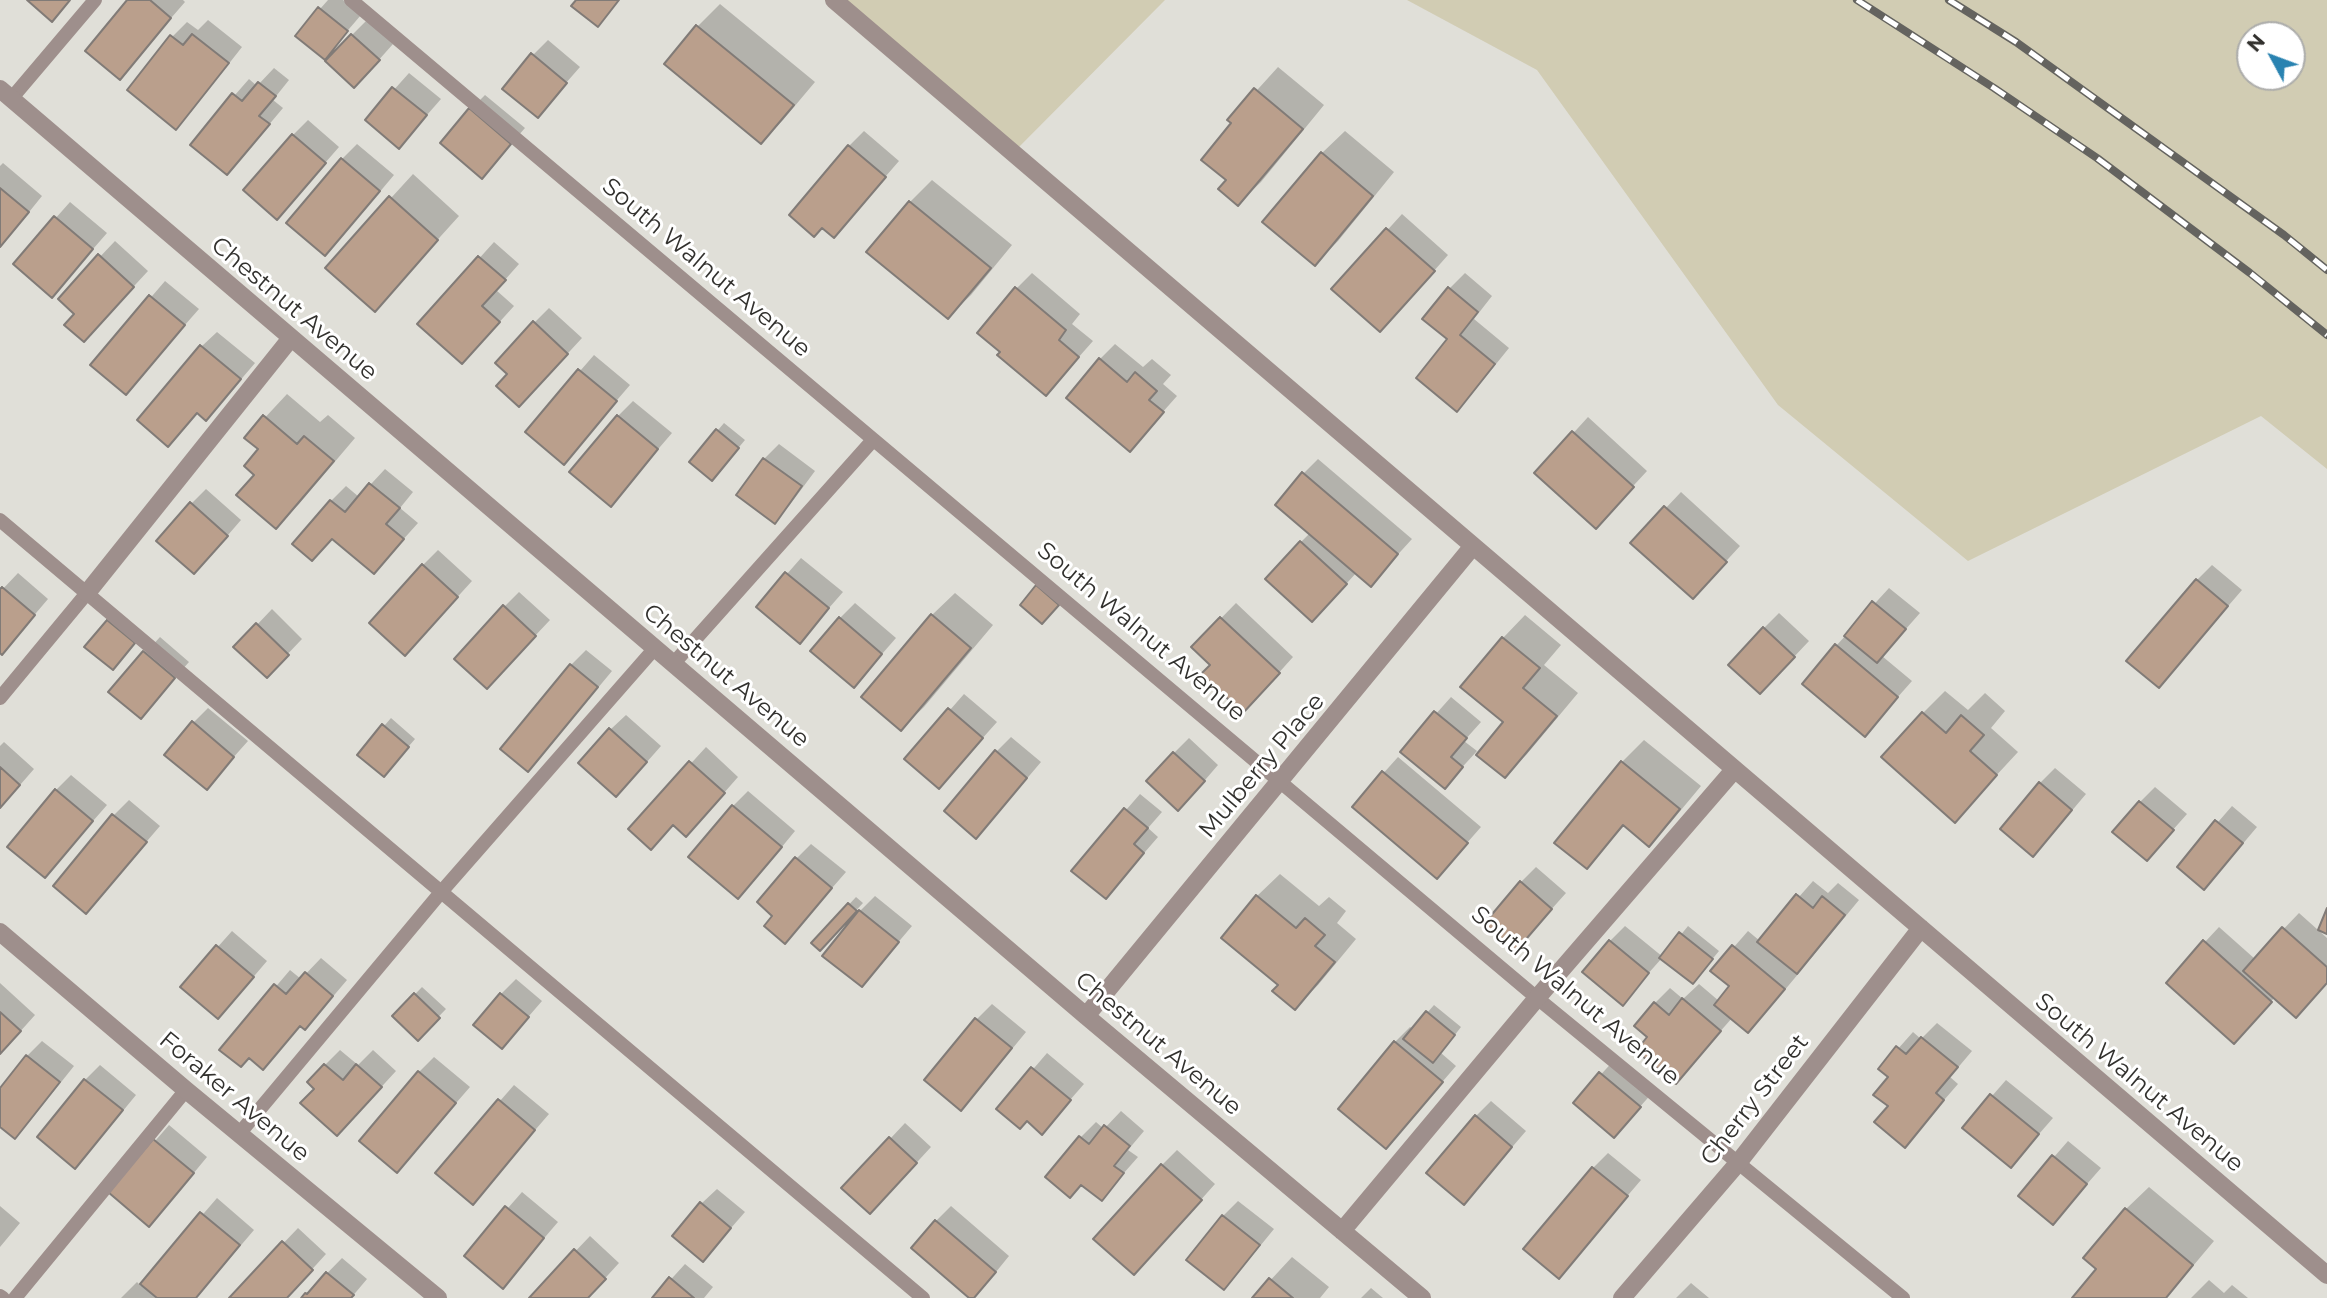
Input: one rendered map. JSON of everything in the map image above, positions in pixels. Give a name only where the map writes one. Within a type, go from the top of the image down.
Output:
[{"type":"street","name":"South Walnut Avenue","points":[[834,0],[2327,1275]]},
{"type":"street","name":"Chestnut Avenue","points":[[6,94],[1086,1016],[1422,1298]]},
{"type":"street","points":[[87,593],[291,338]]},
{"type":"street","name":"Mulberry Place","points":[[1086,1016],[1474,546]]},
{"type":"street","points":[[1342,1231],[1537,998],[1734,770]]},
{"type":"street","name":"Cherry Street","points":[[1622,1298],[1738,1163],[1921,928]]},
{"type":"street","name":"Foraker Avenue","points":[[0,932],[438,1298]]},
{"type":"lane","points":[[6,94],[95,0]]},
{"type":"lane","name":"South Walnut Avenue","points":[[351,0],[1537,998],[1903,1298]]},
{"type":"lane","points":[[674,663],[873,440]]},
{"type":"lane","points":[[0,520],[923,1298]]},
{"type":"lane","points":[[0,698],[87,593]]},
{"type":"lane","points":[[239,1134],[442,891],[655,648]]},
{"type":"lane","points":[[15,1298],[186,1090]]},
{"type":"shaded area","points":[[834,0],[1165,0],[1013,153]]},
{"type":"shaded area","points":[[1407,0],[2327,0],[2327,469],[2261,416],[1968,561],[1778,405],[1537,70]]},
{"type":"building","points":[[27,0],[70,0],[52,22]]},
{"type":"building","points":[[127,0],[150,0],[171,18],[120,80],[85,51]]},
{"type":"building","points":[[576,0],[619,0],[598,27],[571,6]]},
{"type":"building","points":[[318,7],[348,31],[325,60],[295,36]]},
{"type":"building","points":[[696,25],[794,105],[761,144],[664,64]]},
{"type":"building","points":[[192,34],[229,63],[176,130],[127,90],[170,35],[183,45]]},
{"type":"building","points":[[351,34],[380,60],[354,88],[325,61]]},
{"type":"building","points":[[531,53],[567,83],[538,118],[502,89]]},
{"type":"building","points":[[258,82],[276,96],[259,116],[270,124],[227,175],[190,145],[232,93],[242,101]]},
{"type":"building","points":[[392,87],[427,115],[399,149],[365,120]]},
{"type":"building","points":[[1254,88],[1303,129],[1238,206],[1218,189],[1226,180],[1201,160],[1231,123],[1227,120]]},
{"type":"building","points":[[469,108],[511,144],[482,179],[440,143]]},
{"type":"building","points":[[292,134],[326,163],[277,220],[243,190]]},
{"type":"building","points":[[848,145],[886,177],[834,238],[822,228],[814,237],[789,215]]},
{"type":"building","points":[[1321,152],[1373,196],[1315,266],[1262,222]]},
{"type":"building","points":[[341,158],[380,191],[325,256],[286,223]]},
{"type":"building","points":[[0,188],[29,212],[0,247]]},
{"type":"building","points":[[389,196],[438,240],[375,312],[325,268]]},
{"type":"building","points":[[909,201],[991,268],[948,319],[866,252]]},
{"type":"building","points":[[54,216],[93,249],[52,298],[13,264]]},
{"type":"building","points":[[1386,228],[1435,271],[1380,332],[1331,289]]},
{"type":"building","points":[[98,254],[134,287],[84,342],[64,325],[74,314],[58,299]]},
{"type":"building","points":[[478,256],[506,280],[482,306],[500,322],[462,364],[417,324]]},
{"type":"building","points":[[1015,287],[1066,330],[1059,340],[1079,357],[1046,396],[997,355],[1000,352],[977,333]]},
{"type":"building","points":[[1448,287],[1478,312],[1460,335],[1495,364],[1457,412],[1416,378],[1447,339],[1422,319]]},
{"type":"building","points":[[149,295],[185,325],[126,395],[90,365]]},
{"type":"building","points":[[533,321],[568,354],[519,407],[496,386],[507,374],[495,363]]},
{"type":"building","points":[[200,345],[241,379],[206,421],[197,413],[168,447],[137,420]]},
{"type":"building","points":[[1099,358],[1127,382],[1135,372],[1157,391],[1149,400],[1164,412],[1130,452],[1066,398]]},
{"type":"building","points":[[578,369],[617,401],[564,465],[525,432]]},
{"type":"building","points":[[263,415],[297,444],[304,436],[334,461],[276,529],[236,495],[254,475],[244,466],[258,449],[244,438]]},
{"type":"building","points":[[617,415],[658,449],[611,507],[569,472]]},
{"type":"building","points":[[716,429],[739,448],[712,481],[689,462]]},
{"type":"building","points":[[1572,431],[1634,487],[1596,529],[1534,473]]},
{"type":"building","points":[[763,458],[802,486],[775,524],[736,495]]},
{"type":"building","points":[[1302,472],[1398,554],[1371,587],[1275,505]]},
{"type":"building","points":[[369,483],[400,508],[386,524],[404,539],[374,574],[332,539],[312,561],[292,544],[330,500],[345,512]]},
{"type":"building","points":[[190,502],[228,536],[194,574],[156,541]]},
{"type":"building","points":[[1664,506],[1727,562],[1693,599],[1630,543]]},
{"type":"building","points":[[1300,541],[1347,584],[1312,622],[1265,579]]},
{"type":"building","points":[[422,564],[458,597],[405,656],[369,623]]},
{"type":"building","points":[[785,572],[829,608],[800,644],[756,607]]},
{"type":"building","points":[[2196,579],[2228,606],[2159,688],[2126,661]]},
{"type":"building","points":[[1036,585],[1059,605],[1042,624],[1020,605]]},
{"type":"building","points":[[2,587],[35,615],[2,655],[0,589]]},
{"type":"building","points":[[1872,601],[1906,629],[1877,663],[1844,636]]},
{"type":"building","points":[[503,605],[536,636],[487,689],[454,659]]},
{"type":"building","points":[[931,614],[971,648],[901,731],[861,697]]},
{"type":"building","points":[[839,617],[882,654],[854,688],[810,651]]},
{"type":"building","points":[[1220,617],[1280,673],[1243,713],[1201,674],[1210,665],[1191,647]]},
{"type":"building","points":[[107,620],[135,643],[113,670],[84,647]]},
{"type":"building","points":[[256,623],[289,655],[267,678],[233,647]]},
{"type":"building","points":[[1763,627],[1795,657],[1760,694],[1728,665]]},
{"type":"building","points":[[1502,637],[1540,668],[1523,688],[1557,716],[1505,778],[1476,755],[1503,722],[1460,687]]},
{"type":"building","points":[[1835,644],[1898,697],[1865,737],[1802,684]]},
{"type":"building","points":[[143,651],[175,678],[141,719],[108,692]]},
{"type":"building","points":[[570,664],[598,687],[528,772],[500,749]]},
{"type":"building","points":[[948,708],[983,738],[939,789],[904,759]]},
{"type":"building","points":[[1434,711],[1467,738],[1451,757],[1463,767],[1445,789],[1400,752]]},
{"type":"building","points":[[1922,712],[1946,733],[1961,715],[1984,735],[1970,751],[1997,775],[1955,823],[1881,757]]},
{"type":"building","points":[[192,721],[234,757],[207,790],[164,755]]},
{"type":"building","points":[[382,724],[409,747],[384,777],[357,755]]},
{"type":"building","points":[[609,728],[647,762],[616,797],[578,763]]},
{"type":"building","points":[[995,750],[1027,778],[976,839],[944,811]]},
{"type":"building","points":[[1173,752],[1205,781],[1178,811],[1146,781]]},
{"type":"building","points":[[689,761],[725,793],[686,837],[673,825],[651,850],[628,829]]},
{"type":"building","points":[[1621,761],[1680,809],[1649,847],[1623,825],[1587,869],[1554,843]]},
{"type":"building","points":[[0,767],[20,785],[0,808]]},
{"type":"building","points":[[1382,771],[1468,843],[1437,879],[1352,807]]},
{"type":"building","points":[[2039,782],[2072,810],[2033,857],[2000,829]]},
{"type":"building","points":[[55,789],[93,821],[45,878],[7,847]]},
{"type":"building","points":[[2139,801],[2174,830],[2147,861],[2112,832]]},
{"type":"building","points":[[732,805],[782,847],[738,899],[688,857]]},
{"type":"building","points":[[1124,808],[1148,828],[1134,844],[1144,853],[1106,899],[1071,871]]},
{"type":"building","points":[[112,814],[147,842],[86,914],[53,886]]},
{"type":"building","points":[[2215,820],[2243,843],[2204,890],[2177,867]]},
{"type":"building","points":[[795,857],[832,888],[785,944],[764,926],[772,916],[757,902]]},
{"type":"building","points":[[1520,881],[1552,909],[1515,952],[1483,925]]},
{"type":"building","points":[[1796,894],[1813,908],[1822,896],[1845,915],[1797,974],[1757,942]]},
{"type":"building","points":[[1256,895],[1296,928],[1305,918],[1325,935],[1315,946],[1335,962],[1295,1010],[1272,991],[1278,985],[1221,938]]},
{"type":"building","points":[[848,903],[857,911],[820,951],[811,943]]},
{"type":"building","points":[[2327,908],[2327,934],[2318,930]]},
{"type":"building","points":[[859,910],[899,942],[862,987],[822,956]]},
{"type":"building","points":[[2282,927],[2327,967],[2327,983],[2296,1018],[2243,971]]},
{"type":"building","points":[[1679,932],[1713,959],[1693,984],[1659,958]]},
{"type":"building","points":[[1609,940],[1649,973],[1623,1006],[1582,972]]},
{"type":"building","points":[[2203,940],[2272,1002],[2234,1044],[2166,983]]},
{"type":"building","points":[[216,945],[254,977],[218,1019],[180,987]]},
{"type":"building","points":[[1732,945],[1785,989],[1748,1033],[1714,1005],[1729,986],[1710,971]]},
{"type":"building","points":[[305,972],[333,996],[305,1030],[300,1026],[263,1070],[249,1058],[241,1067],[219,1050],[274,984],[286,994]]},
{"type":"building","points":[[414,993],[440,1018],[418,1041],[392,1016]]},
{"type":"building","points":[[500,993],[529,1017],[502,1049],[473,1025]]},
{"type":"building","points":[[1682,998],[1721,1031],[1676,1084],[1636,1051],[1647,1037],[1634,1026],[1654,1002],[1669,1015]]},
{"type":"building","points":[[1426,1011],[1455,1035],[1433,1063],[1403,1039]]},
{"type":"building","points":[[0,1012],[21,1031],[0,1054]]},
{"type":"building","points":[[975,1018],[1012,1048],[961,1111],[924,1080]]},
{"type":"building","points":[[1921,1037],[1958,1067],[1936,1093],[1944,1100],[1905,1148],[1874,1122],[1888,1106],[1873,1095],[1888,1077],[1878,1069],[1896,1046],[1906,1054]]},
{"type":"building","points":[[1394,1041],[1443,1082],[1386,1149],[1338,1109]]},
{"type":"building","points":[[26,1055],[60,1082],[15,1139],[0,1127],[0,1088]]},
{"type":"building","points":[[324,1064],[343,1080],[356,1064],[382,1087],[337,1136],[300,1103],[314,1089],[307,1082]]},
{"type":"building","points":[[1031,1067],[1071,1100],[1042,1135],[1027,1121],[1020,1129],[996,1109]]},
{"type":"building","points":[[418,1071],[456,1103],[397,1173],[359,1141]]},
{"type":"building","points":[[1599,1072],[1641,1107],[1614,1138],[1573,1103]]},
{"type":"building","points":[[84,1079],[123,1110],[75,1169],[37,1137]]},
{"type":"building","points":[[1990,1094],[2039,1134],[2011,1168],[1962,1128]]},
{"type":"building","points":[[498,1099],[535,1130],[473,1205],[435,1173]]},
{"type":"building","points":[[1475,1115],[1512,1147],[1464,1205],[1426,1173]]},
{"type":"building","points":[[1104,1125],[1130,1146],[1114,1166],[1124,1173],[1102,1201],[1081,1185],[1070,1198],[1045,1177],[1079,1136],[1089,1144]]},
{"type":"building","points":[[889,1137],[917,1163],[870,1214],[841,1188]]},
{"type":"building","points":[[153,1139],[194,1173],[149,1227],[108,1192]]},
{"type":"building","points":[[2052,1155],[2087,1184],[2053,1225],[2018,1196]]},
{"type":"building","points":[[1161,1164],[1202,1200],[1134,1275],[1093,1239]]},
{"type":"building","points":[[1592,1167],[1628,1196],[1559,1279],[1523,1249]]},
{"type":"building","points":[[700,1202],[731,1228],[703,1262],[672,1236]]},
{"type":"building","points":[[505,1206],[544,1238],[503,1289],[464,1256]]},
{"type":"building","points":[[2125,1208],[2193,1265],[2166,1298],[2072,1298],[2096,1269],[2083,1258]]},
{"type":"building","points":[[200,1212],[240,1245],[196,1298],[157,1298],[140,1284]]},
{"type":"building","points":[[1222,1215],[1260,1245],[1224,1290],[1186,1260]]},
{"type":"building","points":[[935,1220],[996,1272],[974,1298],[969,1298],[911,1248]]},
{"type":"building","points":[[282,1241],[313,1270],[287,1298],[229,1298]]},
{"type":"building","points":[[574,1249],[606,1279],[588,1298],[529,1298]]},
{"type":"building","points":[[326,1272],[354,1295],[351,1298],[301,1298]]},
{"type":"building","points":[[669,1277],[694,1298],[652,1298]]},
{"type":"building","points":[[1269,1278],[1293,1298],[1252,1298]]},
{"type":"railway","points":[[1857,0],[2097,158],[2250,273],[2327,335]]},
{"type":"railway","points":[[1949,0],[2016,42],[2284,235],[2327,270]]}]
